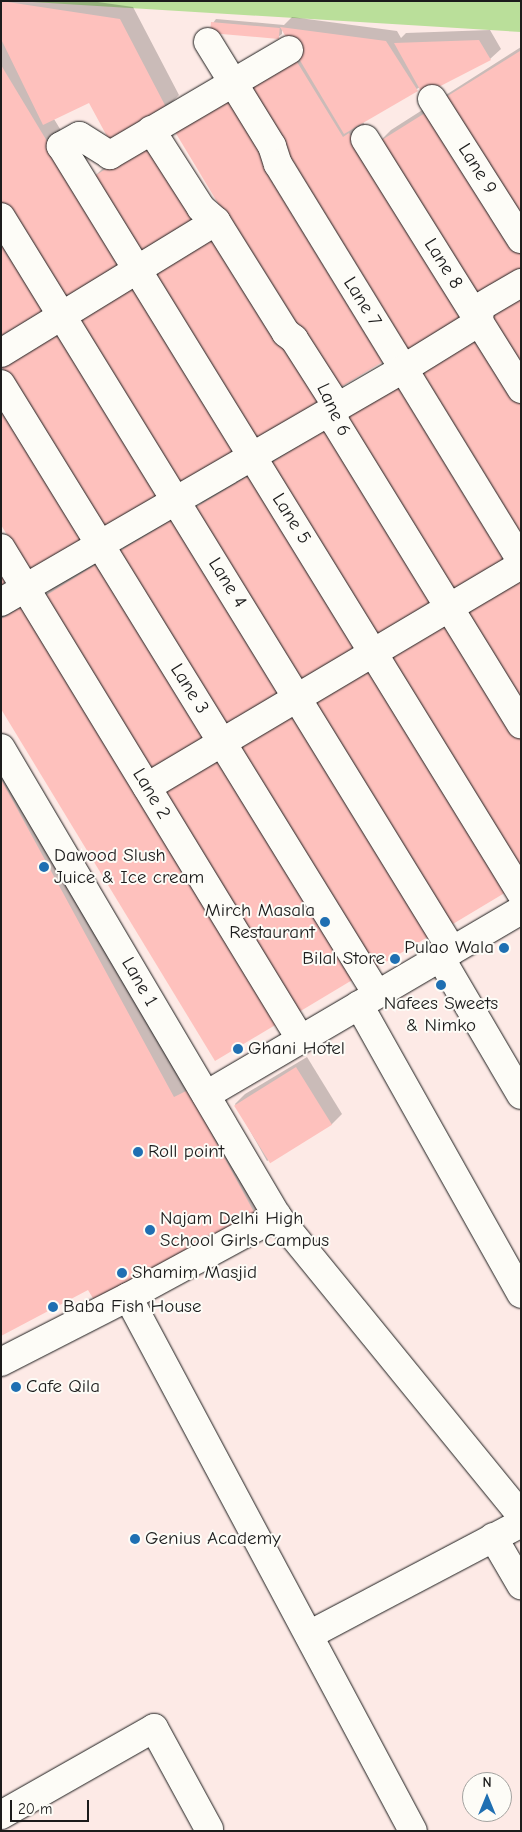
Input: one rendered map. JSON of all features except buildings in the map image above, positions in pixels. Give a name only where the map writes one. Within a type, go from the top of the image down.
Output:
[{"type":"street","name":"Lane 7","points":[[208,42],[272,146],[278,164],[521,560]]},
{"type":"street","points":[[151,130],[289,50]]},
{"type":"street","name":"Lane 9","points":[[432,99],[521,239]]},
{"type":"street","name":"Lane 5","points":[[151,130],[110,155],[79,136],[62,146],[521,893]]},
{"type":"street","name":"Lane 6","points":[[151,130],[201,208],[216,221],[286,333],[294,339],[333,400],[335,422],[521,724]]},
{"type":"street","name":"Lane 8","points":[[365,139],[521,390]]},
{"type":"street","name":"Lane 4","points":[[1,217],[296,696],[446,954],[521,1095]]},
{"type":"street","points":[[1,352],[216,221]]},
{"type":"street","points":[[1,602],[403,369],[479,322],[480,307],[521,283]]},
{"type":"street","name":"Lane 3","points":[[1,384],[222,742],[368,999],[521,1294]]},
{"type":"street","name":"Lane 2","points":[[1,548],[301,1040]]},
{"type":"street","points":[[147,787],[296,696],[521,565]]},
{"type":"street","name":"Lane 1","points":[[1,748],[277,1216],[521,1515]]},
{"type":"street","points":[[206,1095],[521,910]]},
{"type":"street","points":[[1,1362],[128,1297],[277,1216]]},
{"type":"street","points":[[128,1297],[413,1831]]},
{"type":"street","points":[[309,1635],[521,1523]]},
{"type":"street","points":[[494,1538],[521,1585]]},
{"type":"street","points":[[1,1815],[154,1728],[209,1829]]},
{"type":"green space","points":[[16,1],[521,1],[521,32]]},
{"type":"place","name":"Dawood Slush Juice & Ice cream","points":[[44,867]]},
{"type":"place","name":"Mirch Masala Restaurant","points":[[325,922]]},
{"type":"place","name":"Pulao Wala","points":[[504,948]]},
{"type":"place","name":"Bilal Store","points":[[395,959]]},
{"type":"place","name":"Nafees Sweets & Nimko","points":[[441,985]]},
{"type":"place","name":"Ghani Hotel","points":[[238,1049]]},
{"type":"place","name":"Roll point","points":[[138,1152]]},
{"type":"place","name":"Najam Delhi High School Girls Campus","points":[[150,1230]]},
{"type":"place","name":"Shamim Masjid","points":[[122,1273]]},
{"type":"place","name":"Baba Fish House","points":[[53,1307]]},
{"type":"place","name":"Cafe Qila","points":[[16,1387]]},
{"type":"place","name":"Genius Academy","points":[[135,1539]]}]
